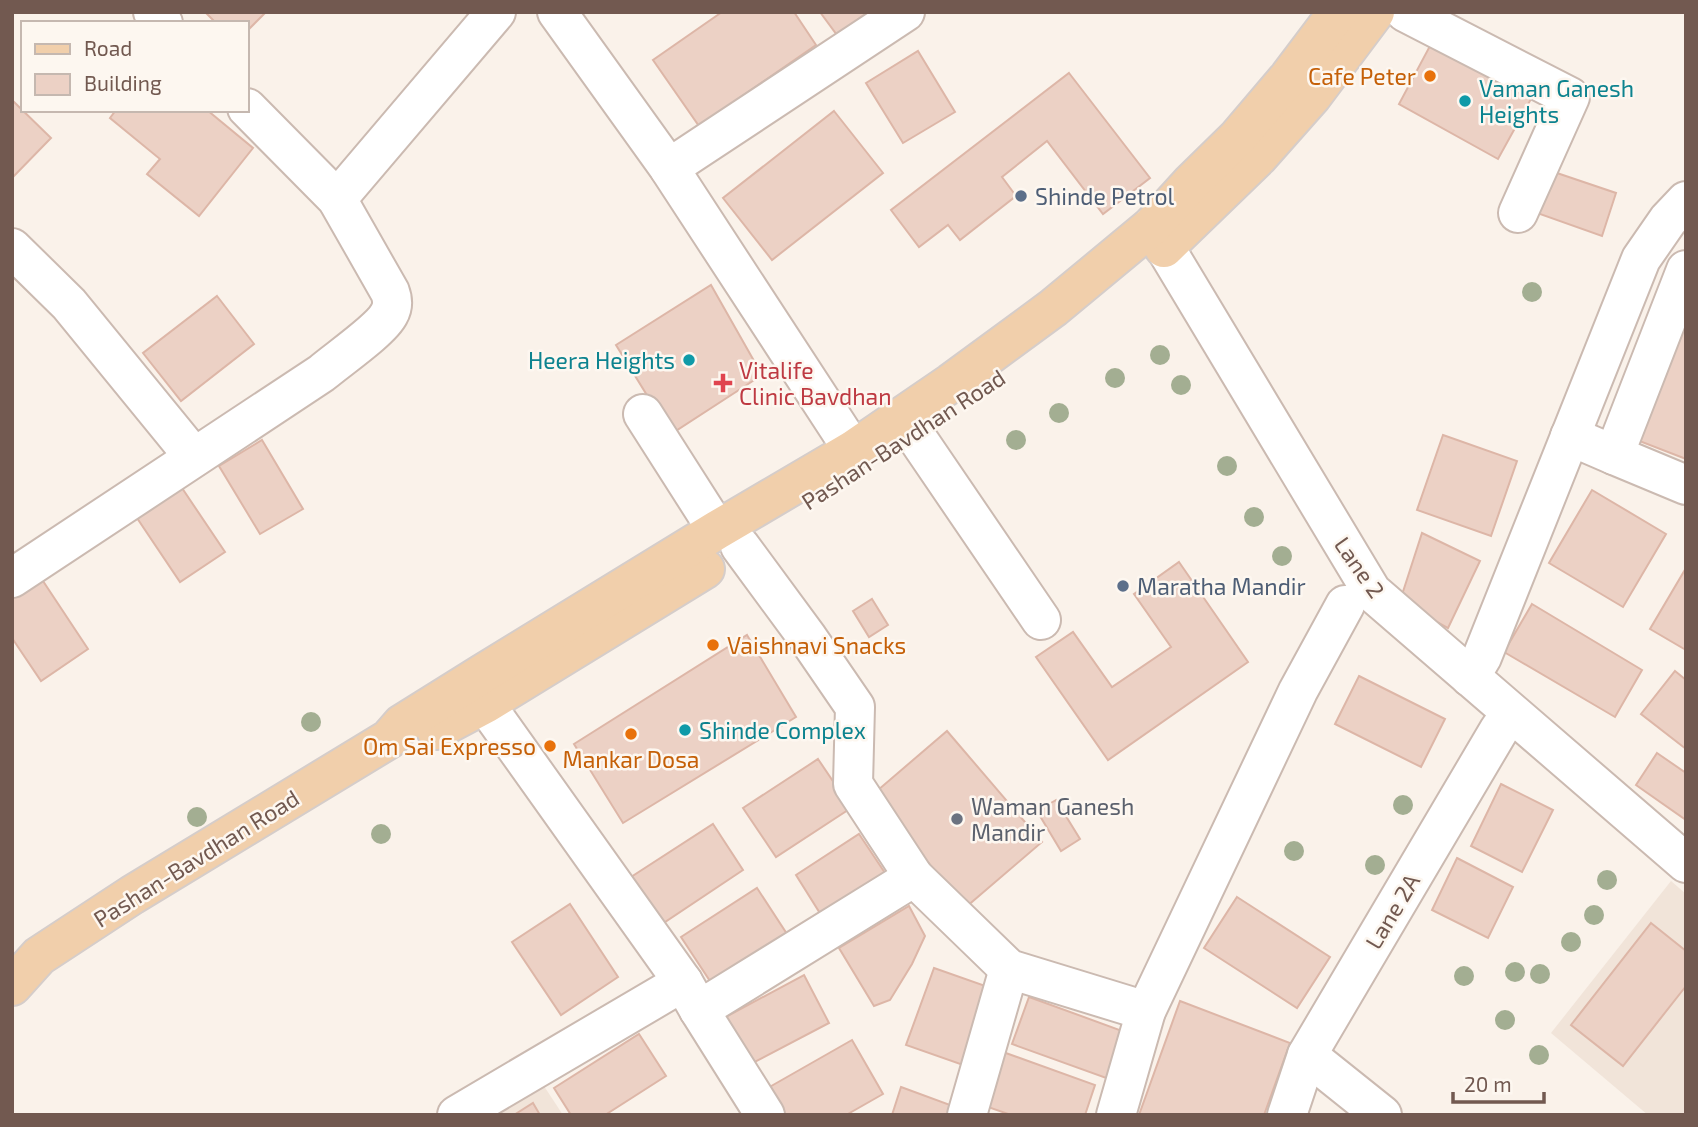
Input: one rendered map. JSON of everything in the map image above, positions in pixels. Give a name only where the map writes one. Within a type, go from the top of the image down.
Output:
[{"type":"main road","name":"Pashan-Bavdhan Road","points":[[12,986],[39,956],[132,895],[389,739],[402,724],[729,538],[824,491],[974,397],[1116,288],[1158,237],[1192,182],[1237,138],[1289,77],[1338,12]]},
{"type":"main road","name":"Pashan-Bavdhan Road","points":[[389,739],[407,741],[424,736],[485,704],[729,538],[951,383],[1053,308],[1158,237],[1258,157],[1312,96],[1374,12]]},
{"type":"street","points":[[337,200],[496,12]]},
{"type":"street","points":[[557,12],[669,168],[853,450]]},
{"type":"street","points":[[669,168],[905,12]]},
{"type":"street","points":[[1405,12],[1570,97],[1518,213]]},
{"type":"street","points":[[12,578],[322,373],[389,315],[393,300],[390,292],[337,200],[248,109]]},
{"type":"street","points":[[1470,677],[1482,657],[1641,259],[1668,220],[1686,201]]},
{"type":"street","name":"Lane 2","points":[[1158,237],[1372,592],[1686,863]]},
{"type":"street","points":[[12,248],[69,304],[194,457]]},
{"type":"street","points":[[1614,455],[1686,270]]},
{"type":"street","points":[[643,414],[729,538],[807,637],[855,707],[853,784],[914,877],[1009,969],[1146,1011]]},
{"type":"street","points":[[915,435],[1041,620]]},
{"type":"street","points":[[1570,436],[1686,485]]},
{"type":"street","points":[[1116,1115],[1146,1011],[1298,691],[1345,605]]},
{"type":"street","points":[[485,704],[691,996],[765,1115]]},
{"type":"street","name":"Lane 2A","points":[[1287,1115],[1307,1055],[1511,713]]},
{"type":"street","points":[[457,1115],[691,996],[914,877]]},
{"type":"street","points":[[967,1115],[1009,969]]},
{"type":"street","points":[[1307,1055],[1382,1115]]},
{"type":"shaded area","points":[[1671,881],[1686,894],[1686,1115],[1648,1115],[1551,1033]]},
{"type":"shaded area","points":[[540,1080],[563,1115],[487,1115]]},
{"type":"building","points":[[205,12],[266,12],[248,30],[248,21],[214,21]]},
{"type":"building","points":[[722,12],[794,12],[816,45],[699,126],[653,60]]},
{"type":"building","points":[[820,12],[868,12],[837,35]]},
{"type":"building","name":"Vaman Ganesh Heights","points":[[1431,44],[1531,99],[1498,159],[1399,104]]},
{"type":"building","points":[[918,51],[955,112],[903,143],[866,83]]},
{"type":"building","points":[[1069,73],[1150,178],[1103,214],[1047,141],[1002,177],[1016,196],[960,240],[948,225],[919,247],[891,210]]},
{"type":"building","points":[[12,100],[21,112],[24,112],[51,138],[12,178]]},
{"type":"building","points":[[834,111],[883,173],[772,260],[723,198]]},
{"type":"building","points":[[114,112],[209,112],[253,148],[199,216],[147,174],[160,159],[110,118]]},
{"type":"building","points":[[1551,171],[1616,193],[1602,236],[1537,213]]},
{"type":"building","name":"Heera Heights","points":[[711,285],[762,375],[671,434],[616,345]]},
{"type":"building","points":[[1686,292],[1686,459],[1629,437]]},
{"type":"building","points":[[217,296],[254,344],[181,401],[143,353]]},
{"type":"building","points":[[1443,435],[1517,461],[1491,536],[1417,510]]},
{"type":"building","points":[[262,440],[303,509],[260,534],[219,466]]},
{"type":"building","points":[[180,485],[225,552],[180,582],[135,515]]},
{"type":"building","points":[[1592,490],[1666,534],[1623,607],[1549,563]]},
{"type":"building","points":[[1422,533],[1480,561],[1448,628],[1400,601]]},
{"type":"building","points":[[1179,562],[1248,662],[1108,760],[1036,657],[1073,632],[1112,687],[1171,647],[1134,594]]},
{"type":"building","points":[[1686,568],[1686,650],[1650,629]]},
{"type":"building","points":[[41,578],[88,649],[41,681],[12,638],[12,598]]},
{"type":"building","points":[[872,599],[888,625],[869,637],[853,611]]},
{"type":"building","points":[[1532,604],[1642,670],[1615,717],[1504,652]]},
{"type":"building","name":"Shinde Complex","points":[[747,635],[796,717],[623,823],[574,744]]},
{"type":"building","points":[[1675,671],[1686,680],[1686,749],[1641,714]]},
{"type":"building","points":[[1359,676],[1445,719],[1421,767],[1335,724]]},
{"type":"building","name":"Waman Ganesh Mandir","points":[[947,731],[1042,842],[966,907],[871,796]]},
{"type":"building","points":[[1657,753],[1686,773],[1686,820],[1636,785]]},
{"type":"building","points":[[818,759],[851,808],[776,857],[743,808]]},
{"type":"building","points":[[1501,784],[1553,810],[1522,872],[1471,846]]},
{"type":"building","points":[[1056,800],[1080,839],[1061,851],[1037,811]]},
{"type":"building","points":[[713,824],[743,870],[662,924],[631,877]]},
{"type":"building","points":[[859,834],[887,876],[823,918],[796,875]]},
{"type":"building","points":[[1457,858],[1513,887],[1488,938],[1432,910]]},
{"type":"building","points":[[757,888],[787,934],[712,984],[681,937]]},
{"type":"building","points":[[1237,897],[1330,957],[1297,1008],[1204,948]]},
{"type":"building","points":[[570,904],[618,977],[561,1015],[512,942]]},
{"type":"building","points":[[909,906],[925,936],[890,1000],[874,1006],[839,948]]},
{"type":"building","points":[[1651,923],[1686,951],[1686,986],[1623,1066],[1571,1025]]},
{"type":"building","points":[[934,968],[994,989],[966,1066],[906,1045]]},
{"type":"building","points":[[804,975],[829,1023],[747,1066],[722,1019]]},
{"type":"building","points":[[1029,997],[1125,1032],[1109,1079],[1012,1044]]},
{"type":"building","points":[[1180,1001],[1290,1043],[1264,1115],[1139,1115]]},
{"type":"building","points":[[639,1034],[666,1076],[605,1115],[571,1115],[554,1088]]},
{"type":"building","points":[[852,1040],[883,1094],[846,1115],[781,1115],[766,1089]]},
{"type":"building","points":[[1003,1052],[1095,1085],[1085,1115],[1011,1115],[985,1106]]},
{"type":"building","points":[[901,1087],[961,1109],[959,1115],[892,1115]]},
{"type":"building","points":[[533,1103],[540,1115],[514,1115]]},
{"type":"place","name":"Cafe Peter","points":[[1430,76]]},
{"type":"place","name":"Vaman Ganesh Heights","points":[[1465,101]]},
{"type":"place","name":"Shinde Petrol","points":[[1021,196]]},
{"type":"place","name":"Heera Heights","points":[[689,360]]},
{"type":"place","name":"Vitalife Clinic Bavdhan","points":[[723,383]]},
{"type":"place","name":"Maratha Mandir","points":[[1123,586]]},
{"type":"place","name":"Vaishnavi Snacks","points":[[713,645]]},
{"type":"place","name":"Shinde Complex","points":[[685,730]]},
{"type":"place","name":"Mankar Dosa","points":[[631,734]]},
{"type":"place","name":"Om Sai Expresso","points":[[550,746]]},
{"type":"place","name":"Waman Ganesh Mandir","points":[[957,819]]}]
